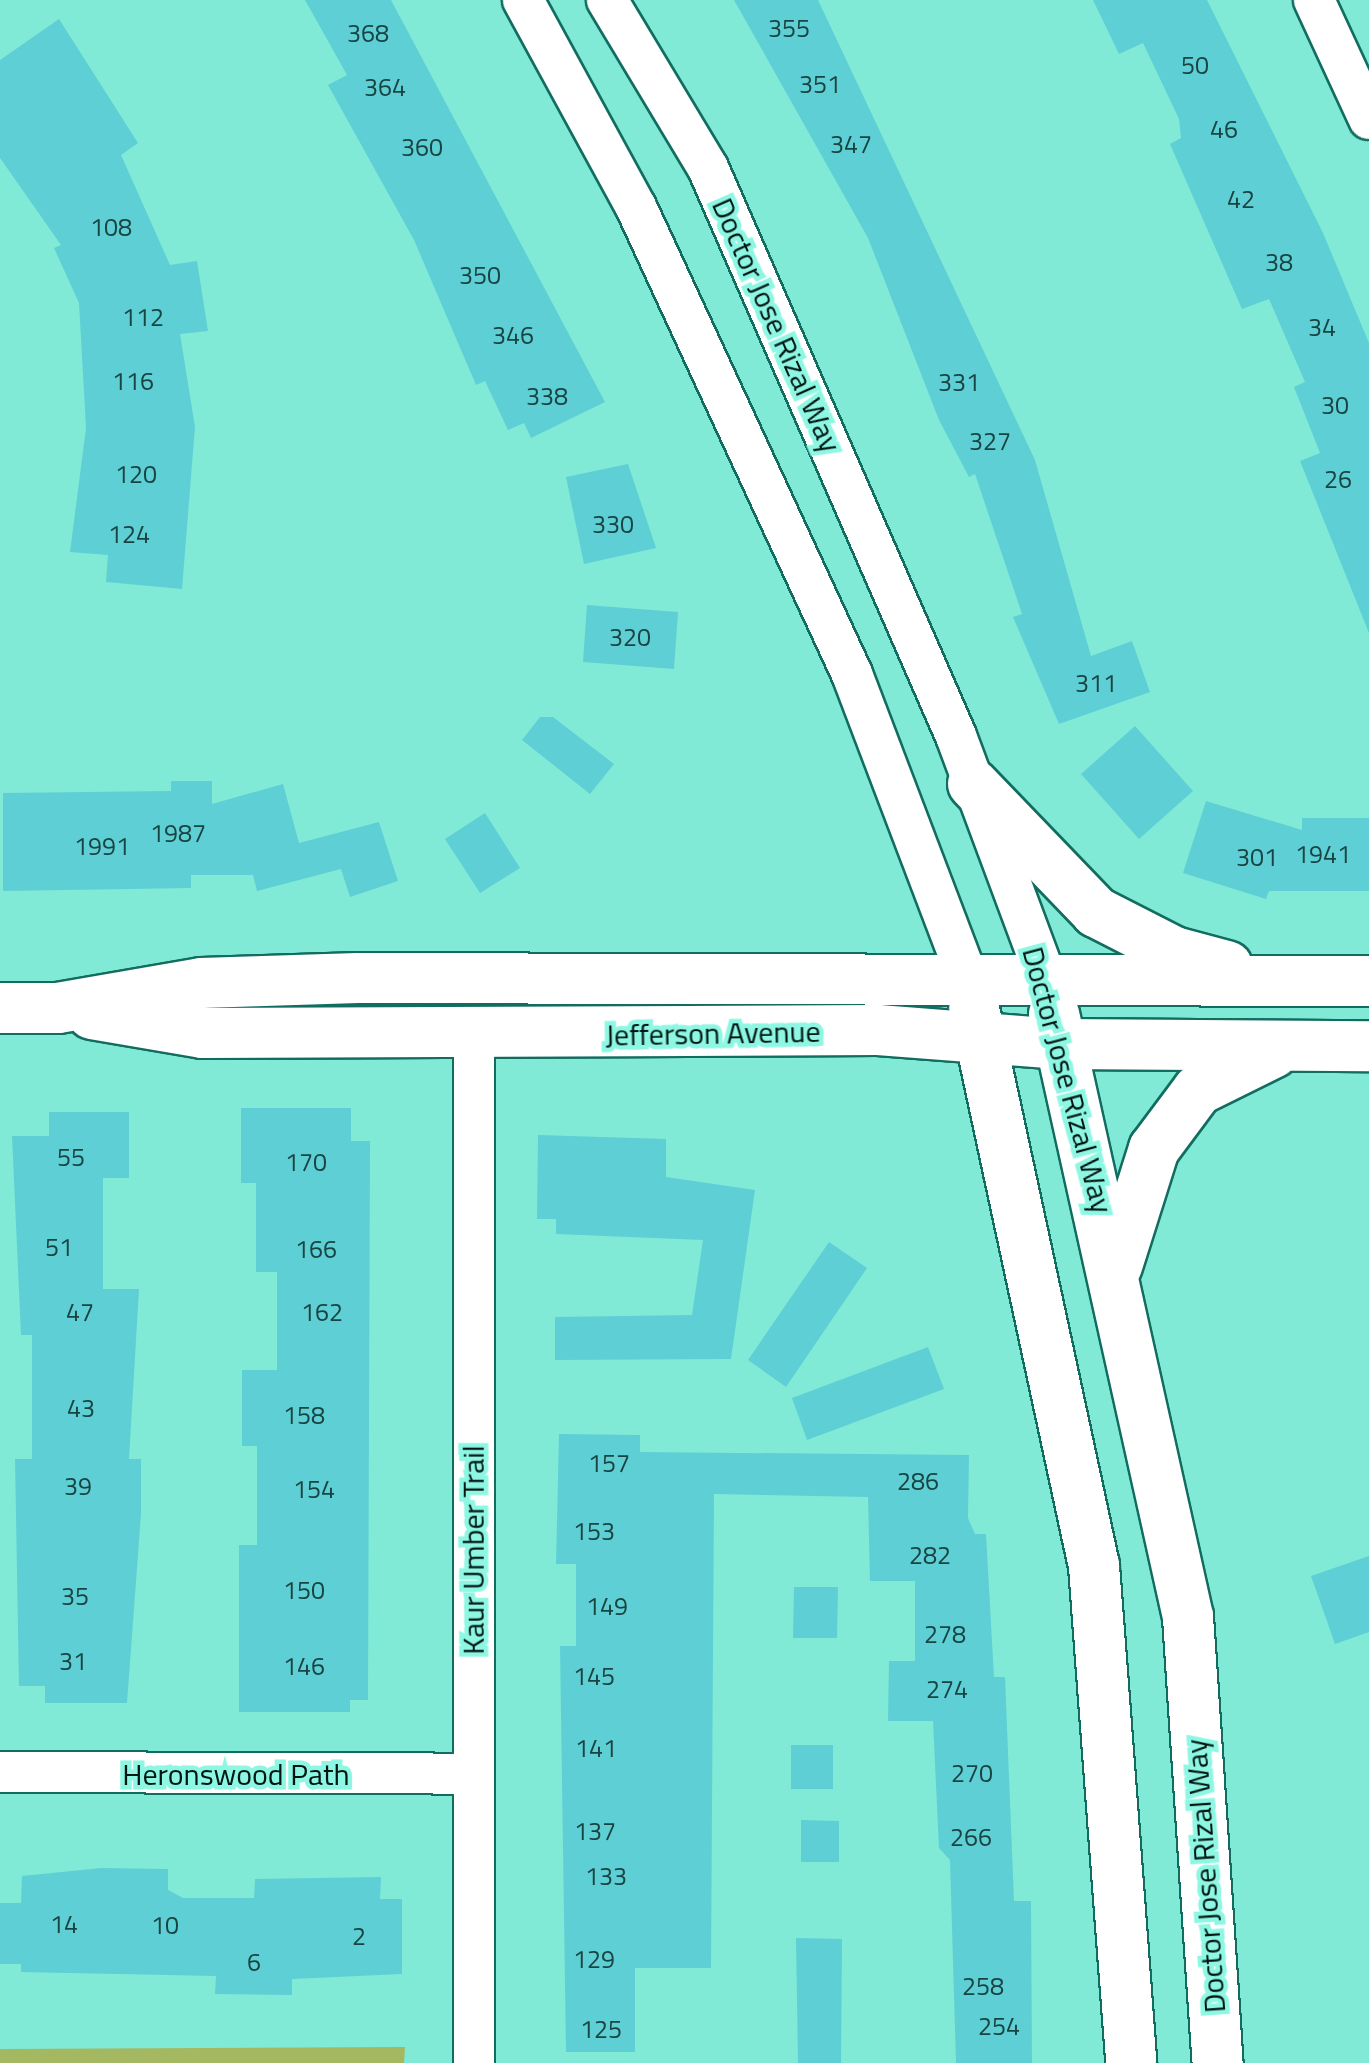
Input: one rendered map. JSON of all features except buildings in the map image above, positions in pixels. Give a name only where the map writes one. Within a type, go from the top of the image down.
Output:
[{"type":"street","points":[[523,0],[636,207],[852,674],[968,979],[1094,1566],[1132,2063]]},
{"type":"street","name":"Doctor Jose Rizal Way","points":[[607,0],[708,168],[974,784],[1047,981],[1116,1266],[1188,1617],[1218,2063]]},
{"type":"street","points":[[1314,0],[1369,119]]},
{"type":"street","points":[[974,784],[1096,912],[1174,952],[1285,981]]},
{"type":"street","name":"Jefferson Avenue","points":[[58,1008],[201,983],[1369,981]]},
{"type":"street","name":"Jefferson Avenue","points":[[0,1008],[58,1008],[202,1033],[474,1037],[878,1030],[980,1042],[1369,1046]]},
{"type":"street","name":"Kaur Umber Trail","points":[[474,1037],[474,2063]]},
{"type":"street","points":[[1116,1266],[1154,1149],[1190,1102],[1286,1046]]},
{"type":"street","name":"Heronswood Path","points":[[0,1772],[472,1774]]},
{"type":"green space","points":[[405,2047],[404,2063],[0,2063],[0,2049]]}]
